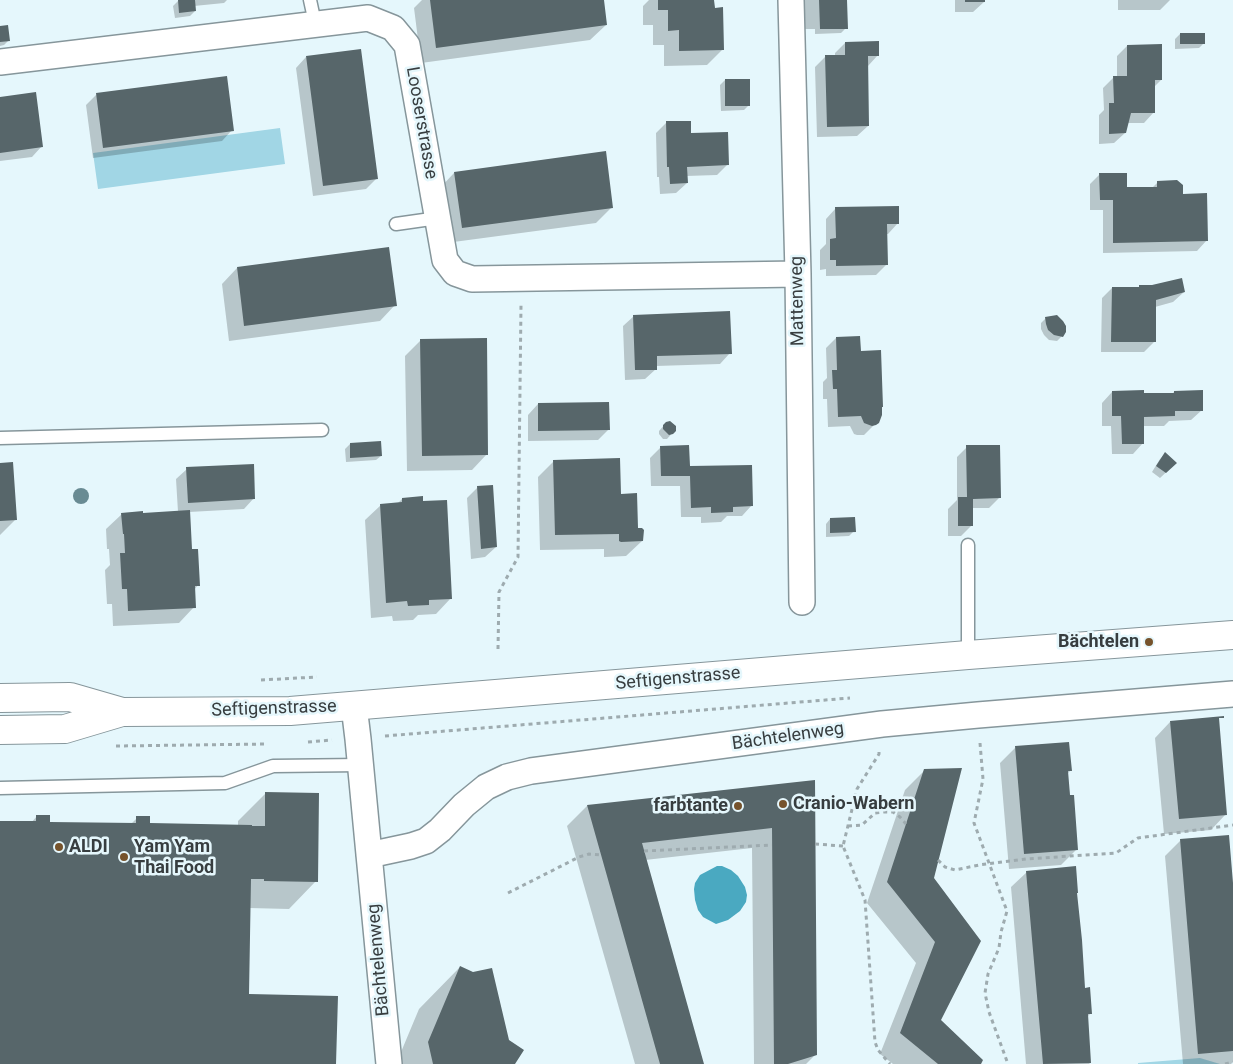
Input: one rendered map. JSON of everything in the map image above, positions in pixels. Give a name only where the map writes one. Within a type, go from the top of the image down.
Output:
[{"type":"main road","name":"Seftigenstrasse","points":[[0,730],[65,729],[122,712],[290,711],[968,655],[1233,636]]},
{"type":"main road","name":"Seftigenstrasse","points":[[0,698],[70,697],[122,712]]},
{"type":"street","name":"Mattenweg","points":[[791,0],[798,274],[802,602]]},
{"type":"street","name":"Looserstrasse","points":[[0,62],[313,12],[368,18],[393,28],[407,45],[445,260],[455,274],[472,279],[798,274]]},
{"type":"street","name":"Bächtelenweg","points":[[369,855],[426,841],[486,787],[507,777],[531,771],[882,724],[1233,694]]},
{"type":"street","name":"Bächtelenweg","points":[[354,706],[389,1064]]},
{"type":"lane","points":[[396,224],[438,218]]},
{"type":"lane","points":[[0,438],[322,430]]},
{"type":"lane","points":[[968,545],[968,655]]},
{"type":"lane","points":[[0,788],[225,783],[273,766],[361,765]]},
{"type":"path","points":[[498,649],[499,592],[518,557],[521,278]]},
{"type":"path","points":[[978,715],[983,779],[974,823],[1007,911],[999,948],[988,974],[985,993],[989,1012],[1008,1064]]},
{"type":"path","points":[[882,724],[879,754],[857,789],[843,846],[865,900],[875,1042],[878,1050],[890,1064]]},
{"type":"path","points":[[848,826],[862,825],[875,813],[884,812],[893,812],[906,824]]},
{"type":"path","points":[[938,860],[944,867],[955,870],[1026,859],[1116,853],[1138,838],[1233,825]]},
{"type":"path","points":[[815,844],[843,846]]},
{"type":"path","points":[[644,851],[772,845]]},
{"type":"path","points":[[508,893],[579,857],[589,854],[601,855]]},
{"type":"path","points":[[1225,1064],[1233,1062]]},
{"type":"shaded area","points":[[280,128],[285,164],[98,189],[93,153]]},
{"type":"shaded area","points":[[717,866],[731,870],[738,876],[745,887],[747,895],[746,902],[740,911],[728,920],[716,924],[703,917],[698,910],[694,889],[700,875]]},
{"type":"shaded area","points":[[1200,1058],[1220,1064],[1138,1064],[1138,1063]]},
{"type":"building","points":[[178,0],[195,0],[196,11],[179,13]]},
{"type":"building","points":[[430,0],[604,0],[607,25],[436,48]]},
{"type":"building","points":[[658,0],[714,0],[715,8],[723,7],[724,50],[679,51],[679,30],[668,31],[668,10],[658,10]]},
{"type":"building","points":[[819,0],[847,0],[848,29],[820,29]]},
{"type":"building","points":[[965,0],[985,0],[985,2],[965,2]]},
{"type":"building","points":[[8,25],[10,41],[0,42],[0,26]]},
{"type":"building","points":[[1180,33],[1205,33],[1205,44],[1180,44]]},
{"type":"building","points":[[879,41],[879,56],[868,56],[869,126],[827,127],[825,55],[845,55],[845,42]]},
{"type":"building","points":[[1162,44],[1162,80],[1155,80],[1155,113],[1131,113],[1126,133],[1109,134],[1109,103],[1114,103],[1113,76],[1127,76],[1127,45]]},
{"type":"building","points":[[361,49],[378,179],[323,186],[306,56]]},
{"type":"building","points":[[227,76],[234,131],[103,148],[96,93]]},
{"type":"building","points":[[725,79],[750,79],[750,106],[725,106]]},
{"type":"building","points":[[36,92],[43,147],[0,153],[0,97]]},
{"type":"building","points":[[666,121],[691,121],[691,133],[728,132],[729,165],[687,167],[688,183],[670,184],[669,167],[667,167]]},
{"type":"building","points":[[606,151],[613,208],[462,228],[454,172]]},
{"type":"building","points":[[1099,173],[1127,173],[1127,187],[1157,187],[1157,181],[1177,180],[1183,185],[1183,194],[1207,193],[1208,241],[1113,243],[1113,200],[1100,200]]},
{"type":"building","points":[[899,206],[899,224],[887,224],[888,265],[836,266],[836,260],[830,260],[830,239],[836,238],[835,207]]},
{"type":"building","points":[[389,247],[397,306],[244,326],[237,267]]},
{"type":"building","points":[[1182,278],[1185,292],[1156,300],[1156,342],[1111,342],[1112,287],[1139,287],[1139,285],[1152,285]]},
{"type":"building","points":[[730,311],[732,354],[657,356],[657,370],[635,370],[633,315]]},
{"type":"building","points":[[1057,315],[1066,326],[1066,332],[1063,337],[1054,335],[1048,330],[1046,324],[1045,317]]},
{"type":"building","points":[[860,336],[861,351],[881,350],[883,407],[879,423],[872,426],[864,423],[861,416],[838,417],[837,389],[833,389],[832,370],[837,370],[836,337]]},
{"type":"building","points":[[487,338],[488,455],[422,456],[420,339]]},
{"type":"building","points":[[1144,390],[1144,393],[1174,393],[1174,391],[1203,390],[1203,411],[1175,411],[1175,416],[1144,417],[1144,444],[1122,444],[1121,416],[1112,416],[1112,391]]},
{"type":"building","points":[[609,402],[610,430],[538,431],[538,403]]},
{"type":"building","points":[[670,421],[676,426],[676,431],[669,435],[663,429],[663,425]]},
{"type":"building","points":[[381,441],[382,456],[350,458],[350,443]]},
{"type":"building","points":[[689,445],[690,466],[752,465],[753,506],[733,507],[733,512],[711,513],[711,507],[691,508],[690,476],[661,476],[660,446]]},
{"type":"building","points":[[966,445],[1000,445],[1001,498],[973,499],[973,526],[958,526],[958,497],[967,497]]},
{"type":"building","points":[[1165,452],[1177,463],[1166,473],[1156,466]]},
{"type":"building","points":[[620,458],[621,494],[637,493],[638,528],[644,530],[643,541],[621,542],[619,541],[619,534],[555,535],[553,460]]},
{"type":"building","points":[[13,462],[17,520],[0,521],[0,463]]},
{"type":"building","points":[[254,464],[255,499],[188,503],[186,467]]},
{"type":"building","points":[[493,485],[497,547],[481,549],[477,486]]},
{"type":"building","points":[[423,496],[423,501],[447,500],[452,599],[429,600],[429,605],[408,606],[407,601],[386,603],[380,504],[402,502],[402,498]]},
{"type":"building","points":[[190,510],[192,549],[198,549],[200,586],[195,586],[196,608],[128,611],[127,589],[122,589],[120,553],[125,553],[121,513]]},
{"type":"building","points":[[855,517],[856,532],[830,533],[830,518]]},
{"type":"building","points":[[1224,716],[1224,718],[1219,718],[1227,815],[1179,819],[1170,721]]},
{"type":"building","points":[[1069,742],[1072,771],[1068,771],[1070,795],[1074,795],[1078,850],[1024,854],[1015,746]]},
{"type":"building","points":[[962,768],[934,878],[981,941],[941,1020],[983,1060],[981,1064],[938,1064],[900,1033],[935,942],[887,882],[924,769]]},
{"type":"building","points":[[815,780],[817,1055],[788,1064],[774,1064],[772,828],[642,843],[704,1064],[660,1064],[587,805]]},
{"type":"building","points":[[265,792],[319,793],[318,882],[251,879],[249,994],[338,996],[336,1064],[0,1064],[0,821],[36,821],[36,815],[50,815],[50,822],[136,823],[136,816],[150,816],[150,823],[265,826]]},
{"type":"building","points":[[1229,835],[1233,883],[1233,1051],[1198,1054],[1180,839]]},
{"type":"building","points":[[1076,866],[1085,988],[1090,987],[1092,1014],[1088,1014],[1091,1063],[1043,1064],[1026,871]]},
{"type":"building","points":[[460,966],[473,972],[492,968],[509,1040],[524,1050],[515,1064],[433,1064],[428,1042]]},
{"type":"place","name":"Bächtelen","points":[[1149,642]]},
{"type":"place","name":"Cranio-Wabern","points":[[783,804]]},
{"type":"place","name":"farbtante","points":[[738,806]]},
{"type":"place","name":"ALDI","points":[[59,847]]},
{"type":"place","name":"Yam Yam Thai Food","points":[[124,857]]}]
